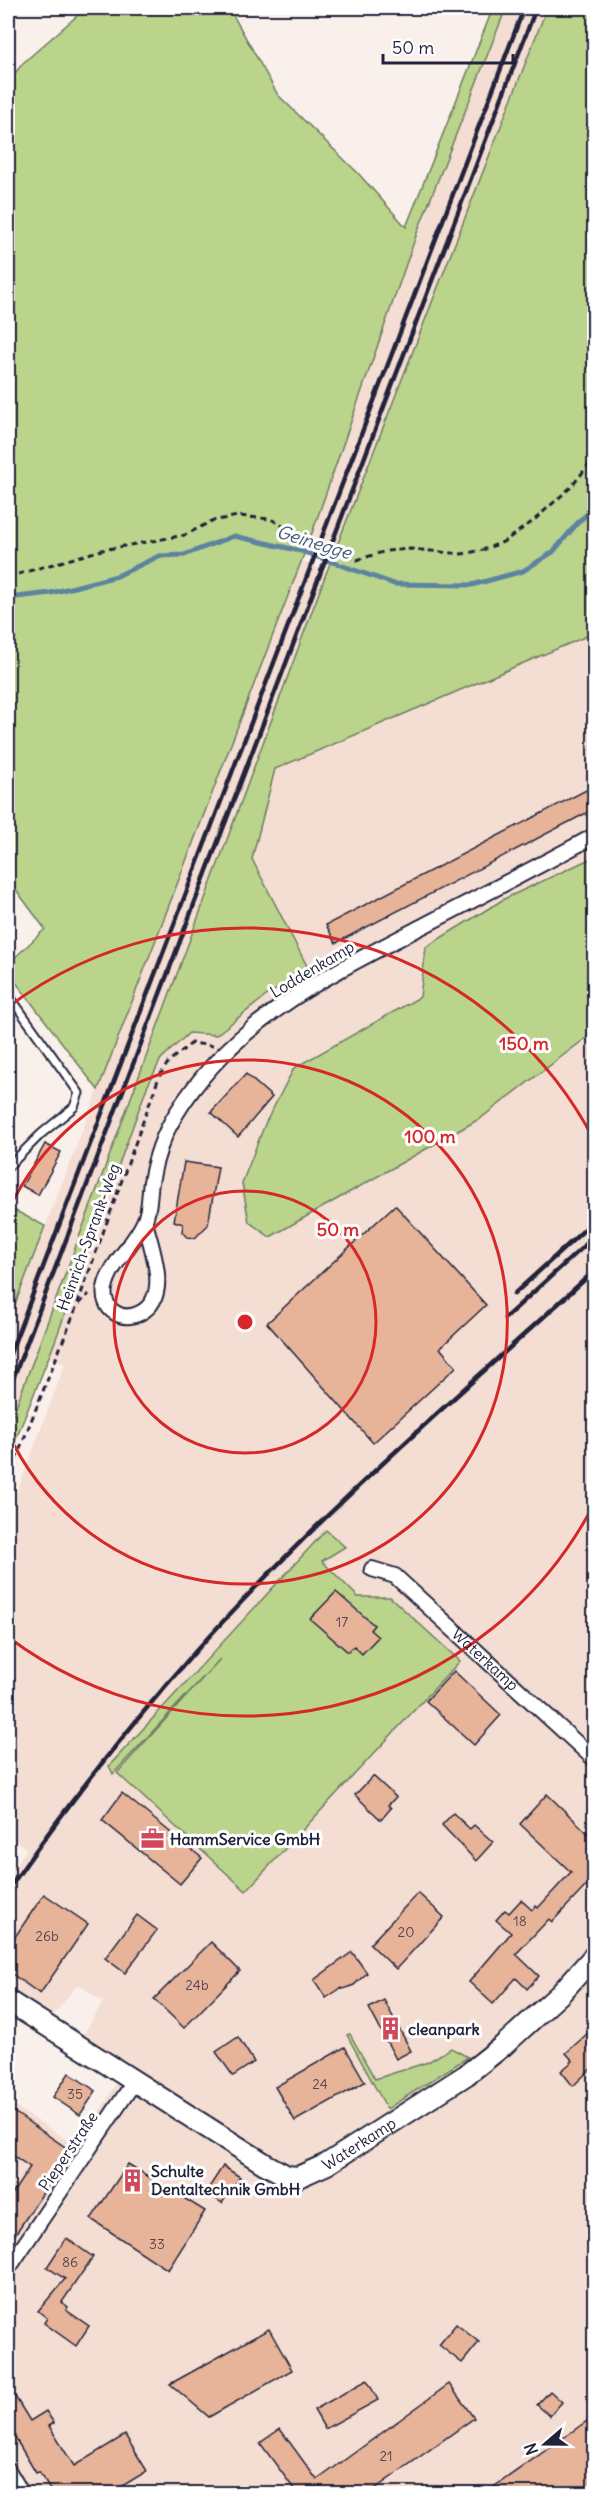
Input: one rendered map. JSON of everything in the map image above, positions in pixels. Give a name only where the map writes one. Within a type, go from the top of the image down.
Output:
[{"type":"street","name":"Loddenkamp","points":[[145,1222],[115,1266],[105,1288],[107,1304],[114,1312],[125,1317],[145,1311],[153,1304],[157,1294],[157,1278],[145,1222],[159,1149],[175,1115],[224,1050],[254,1024],[328,976],[594,836]]},
{"type":"street","name":"Waterkamp","points":[[372,1569],[395,1576],[594,1759]]},
{"type":"street","name":"Waterkamp","points":[[8,2001],[265,2164],[287,2176],[298,2176],[327,2164],[466,2075],[504,2045],[552,2001],[594,1956]]},
{"type":"street","name":"Pieperstraße","points":[[8,2269],[134,2082]]},
{"type":"street","points":[[8,2470],[22,2493]]},
{"type":"lane","points":[[8,994],[79,1093],[74,1107],[40,1134],[8,1167]]},
{"type":"path","points":[[8,577],[102,550],[185,535],[212,521],[238,516],[271,519],[308,541],[357,560],[386,551],[410,549],[462,554],[483,550],[503,542],[532,522],[572,486],[594,458]]},
{"type":"path","name":"Heinrich-Sprank-Weg","points":[[8,1479],[76,1308],[159,1077],[169,1061],[192,1043],[209,1044],[224,1050]]},
{"type":"shaded area","points":[[506,8],[547,8],[336,547],[311,536],[417,233]]},
{"type":"shaded area","points":[[302,561],[327,571],[249,780],[594,633],[594,2493],[8,2493],[8,2102],[79,2147],[125,2068],[82,2037],[103,2002],[78,1984],[52,2017],[8,1989],[8,1877],[27,1849],[8,1835],[8,1516],[65,1364],[37,1351],[8,1428],[8,1323]]},
{"type":"green space","points":[[86,8],[229,8],[278,95],[358,173],[406,227],[493,8],[506,8],[417,233],[311,536],[98,1090],[8,972],[8,964],[45,929],[8,879],[8,82],[23,63]]},
{"type":"green space","points":[[547,8],[594,8],[594,633],[275,769],[252,859],[309,970],[270,993],[216,1035],[189,1033],[161,1059],[147,1087],[54,1344],[8,1459],[8,1428],[327,571]]},
{"type":"green space","points":[[594,857],[594,1032],[481,1118],[270,1237],[249,1222],[242,1183],[265,1124],[294,1068],[420,997],[426,947],[504,899]]},
{"type":"green space","points":[[8,1207],[45,1226],[8,1323]]},
{"type":"green space","points":[[326,1530],[345,1547],[322,1561],[358,1597],[390,1597],[460,1661],[246,1891],[117,1773],[220,1659],[113,1774],[109,1766]]},
{"type":"green space","points":[[350,2034],[375,2079],[428,2062],[451,2048],[468,2057],[387,2109],[347,2035]]},
{"type":"building","points":[[594,786],[594,809],[336,943],[326,925]]},
{"type":"building","points":[[246,1074],[272,1097],[238,1137],[211,1112]]},
{"type":"building","points":[[45,1144],[61,1152],[38,1195],[22,1186]]},
{"type":"building","points":[[184,1162],[218,1167],[208,1225],[195,1238],[187,1237],[182,1232],[183,1224],[174,1221]]},
{"type":"building","points":[[395,1205],[486,1305],[440,1348],[456,1367],[373,1443],[267,1323]]},
{"type":"building","points":[[336,1592],[374,1625],[370,1630],[378,1637],[362,1654],[354,1646],[348,1652],[310,1619]]},
{"type":"building","points":[[454,1671],[501,1715],[474,1745],[426,1701]]},
{"type":"building","points":[[373,1776],[396,1797],[388,1805],[391,1808],[381,1820],[355,1795]]},
{"type":"building","name":"HammService GmbH","points":[[122,1793],[202,1858],[180,1884],[102,1820]]},
{"type":"building","points":[[547,1794],[594,1839],[594,1880],[552,1922],[549,1919],[516,1954],[539,1976],[527,1989],[516,1978],[493,2004],[469,1982],[511,1933],[496,1920],[505,1910],[509,1913],[521,1900],[532,1910],[536,1906],[538,1908],[571,1872],[520,1824]]},
{"type":"building","points":[[453,1813],[470,1829],[474,1825],[493,1842],[476,1861],[442,1825]]},
{"type":"building","points":[[418,1893],[444,1917],[396,1969],[370,1944]]},
{"type":"building","points":[[44,1894],[88,1924],[40,1994],[8,1971],[8,1947]]},
{"type":"building","points":[[137,1915],[157,1930],[125,1973],[105,1958]]},
{"type":"building","points":[[211,1942],[240,1971],[184,2028],[154,1999]]},
{"type":"building","points":[[352,1952],[367,1973],[354,1985],[341,1988],[326,1998],[314,1980]]},
{"type":"building","name":"cleanpark","points":[[384,2000],[411,2051],[396,2059],[369,2008]]},
{"type":"building","points":[[588,2033],[594,2040],[594,2066],[573,2086],[561,2071],[573,2061],[566,2053]]},
{"type":"building","points":[[238,2037],[254,2062],[233,2076],[216,2052]]},
{"type":"building","points":[[345,2047],[365,2082],[295,2121],[275,2087]]},
{"type":"building","points":[[69,2073],[96,2091],[80,2115],[53,2097]]},
{"type":"building","points":[[8,2108],[71,2151],[8,2245],[8,2200],[30,2167],[8,2152]]},
{"type":"building","points":[[128,2164],[205,2211],[168,2270],[91,2219]]},
{"type":"building","points":[[223,2166],[240,2177],[222,2203],[206,2192]]},
{"type":"building","points":[[66,2238],[93,2257],[62,2302],[68,2307],[66,2310],[89,2326],[76,2346],[44,2323],[47,2318],[38,2311],[65,2279],[47,2267]]},
{"type":"building","points":[[456,2324],[479,2342],[462,2363],[439,2345]]},
{"type":"building","points":[[269,2329],[292,2370],[209,2417],[170,2384]]},
{"type":"building","points":[[367,2380],[378,2400],[325,2429],[314,2410]]},
{"type":"building","points":[[449,2384],[474,2418],[369,2493],[297,2493],[260,2443],[280,2429],[317,2480]]},
{"type":"building","points":[[8,2385],[30,2421],[46,2411],[54,2423],[49,2426],[74,2466],[125,2435],[147,2471],[111,2493],[52,2493],[39,2472],[36,2473],[8,2426]]},
{"type":"building","points":[[550,2391],[562,2402],[550,2416],[537,2405]]},
{"type":"building","points":[[594,2416],[594,2493],[485,2493],[552,2446]]},
{"type":"waterway","name":"Geinegge","points":[[8,598],[51,593],[117,576],[159,556],[184,555],[234,536],[301,551],[394,584],[472,585],[523,571],[553,552],[580,520],[594,509]]},
{"type":"railway","points":[[8,1359],[524,8]]},
{"type":"railway","points":[[8,1392],[536,8]]},
{"type":"railway","points":[[514,1294],[594,1221]]},
{"type":"railway","points":[[505,1318],[594,1237]]},
{"type":"railway","points":[[8,1890],[52,1828],[121,1739],[242,1601],[390,1457],[594,1271]]},
{"type":"place","name":"HammService GmbH","points":[[152,1839]]},
{"type":"place","name":"cleanpark","points":[[390,2029]]},
{"type":"place","name":"Schulte Dentaltechnik GmbH","points":[[133,2180]]}]
